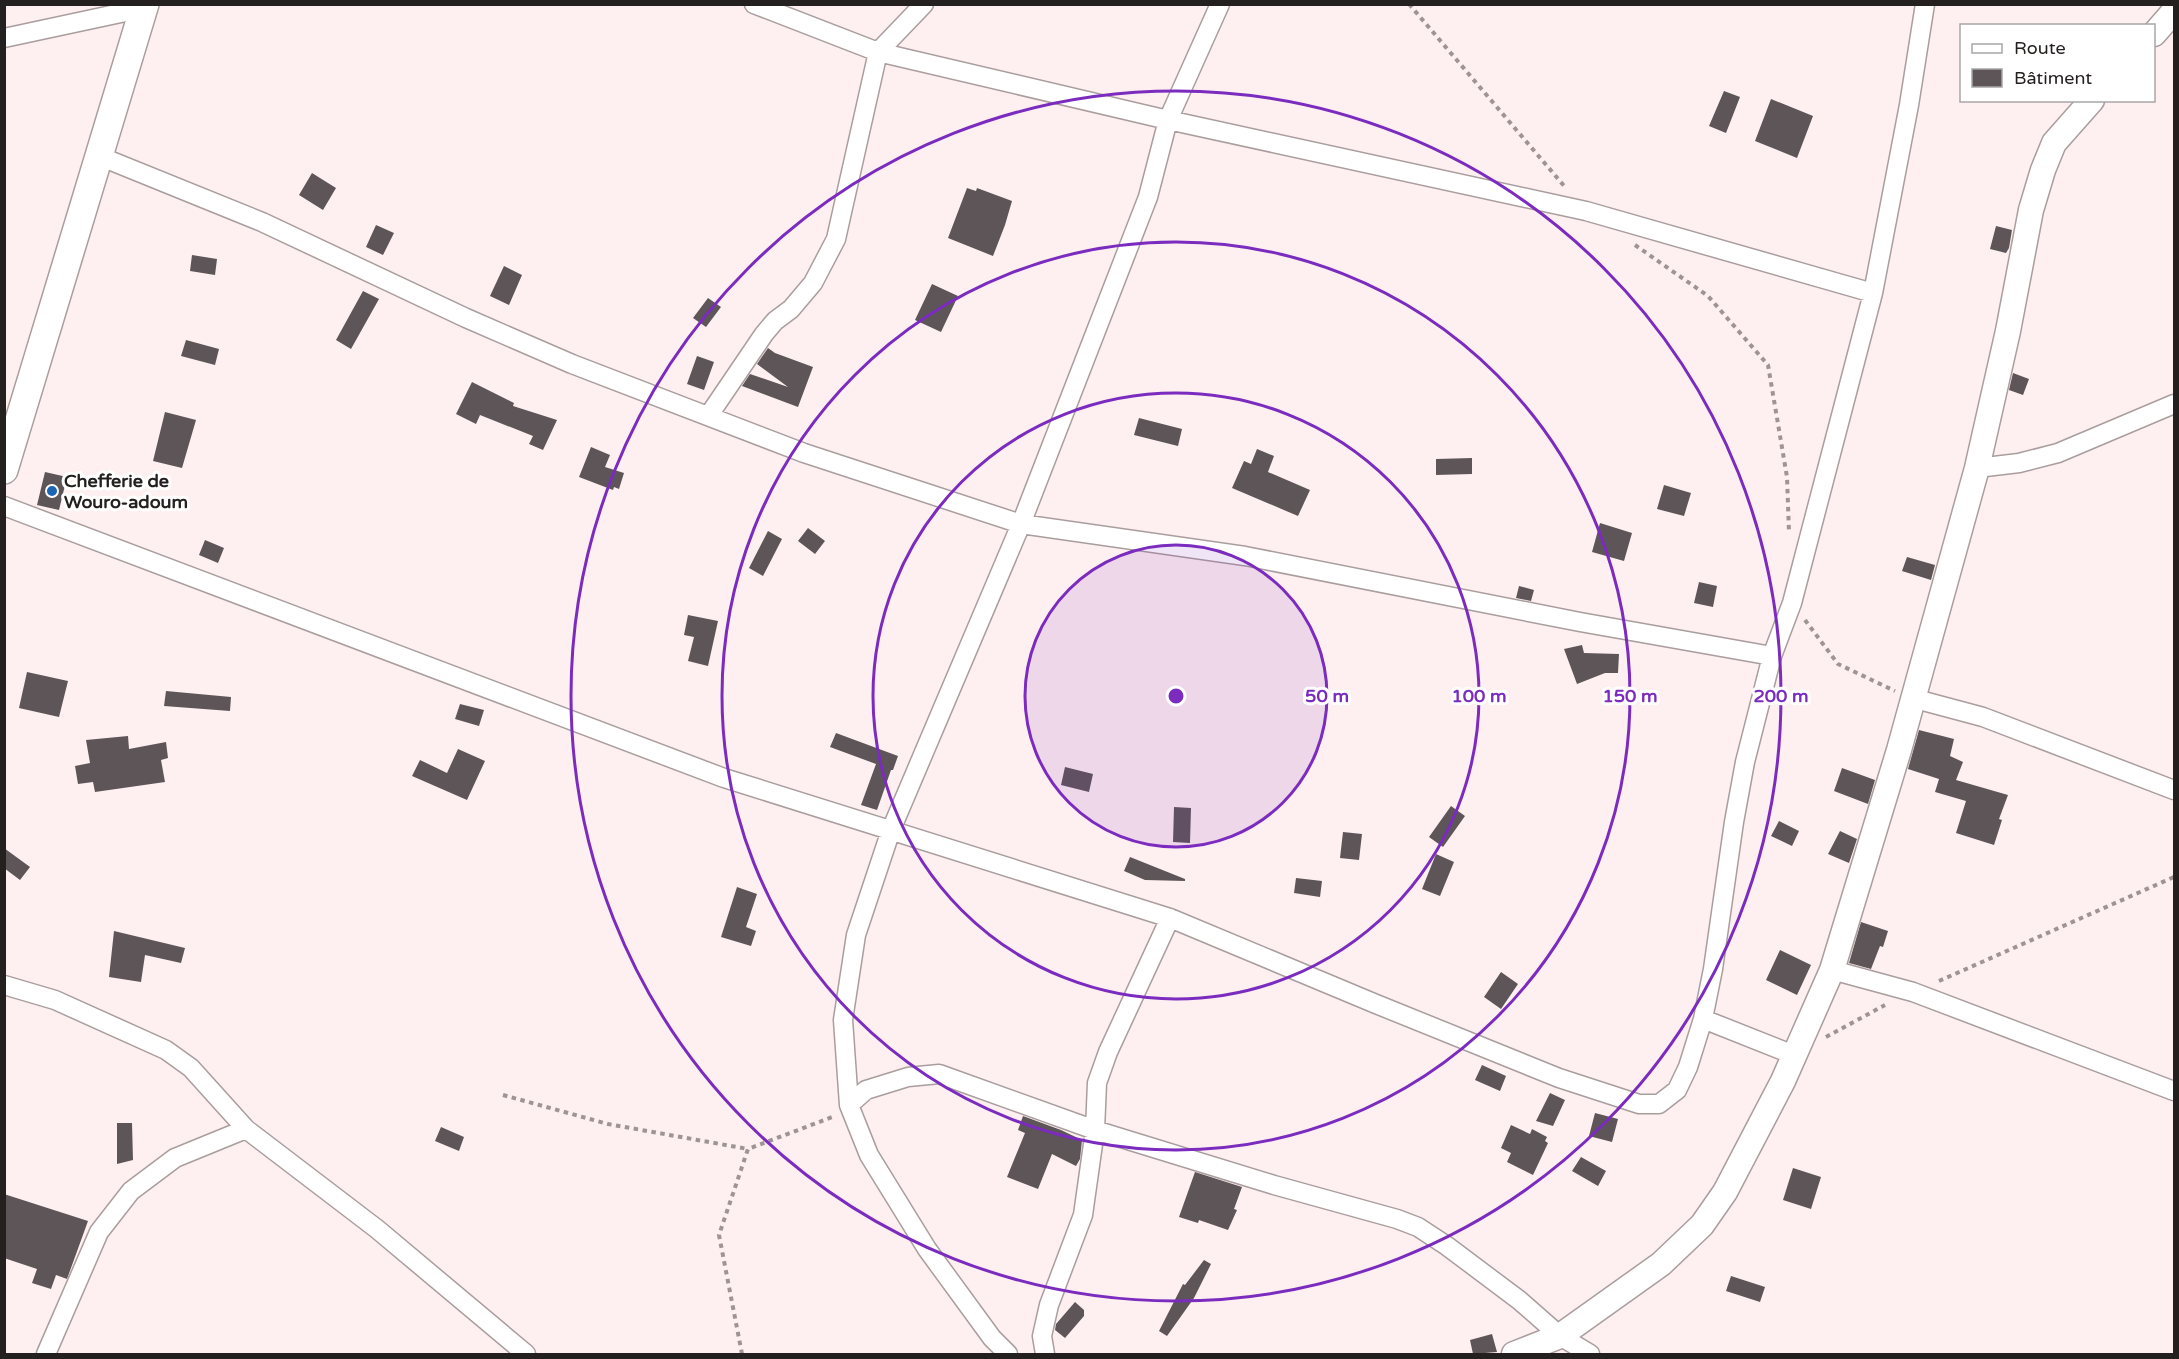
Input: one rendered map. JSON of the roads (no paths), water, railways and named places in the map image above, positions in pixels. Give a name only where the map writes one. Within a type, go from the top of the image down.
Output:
[{"type":"main road","points":[[4,471],[144,6]]},
{"type":"main road","points":[[2155,33],[2174,7]]},
{"type":"main road","points":[[1514,1354],[1560,1336],[1661,1264],[1702,1225],[1725,1192],[1794,1055],[1832,970],[1899,750],[1977,468],[2008,331],[2031,210],[2043,170],[2054,143],[2090,102]]},
{"type":"street","points":[[754,4],[878,52],[1168,120],[1586,211],[1873,293]]},
{"type":"street","points":[[709,415],[764,334],[775,321],[791,309],[813,283],[836,238],[878,52],[924,4]]},
{"type":"street","points":[[1008,1354],[992,1338],[927,1249],[869,1155],[849,1105],[843,1020],[856,935],[891,830],[1021,524],[1148,196],[1168,120],[1220,4]]},
{"type":"street","points":[[4,506],[713,774],[1170,918],[1376,1005],[1538,1069],[1639,1104],[1659,1104],[1677,1090],[1688,1067],[1703,1019],[1713,969],[1734,822],[1757,709],[1772,656],[1792,603],[1873,293],[1909,105],[1925,4]]},
{"type":"street","points":[[4,38],[144,6]]},
{"type":"street","points":[[99,156],[262,222],[466,318],[562,359],[804,453],[1021,524],[1245,556],[1592,624],[1772,656]]},
{"type":"street","points":[[1977,468],[2019,464],[2058,453],[2175,404]]},
{"type":"street","points":[[1912,698],[1983,717],[2175,790]]},
{"type":"street","points":[[1045,1354],[1042,1336],[1049,1305],[1083,1215],[1095,1130],[1097,1083],[1108,1052],[1170,918]]},
{"type":"street","points":[[1832,970],[1913,992],[2175,1091]]},
{"type":"street","points":[[4,985],[55,1000],[166,1050],[191,1068],[246,1129],[377,1229],[526,1354]]},
{"type":"street","points":[[1703,1019],[1794,1055]]},
{"type":"street","points":[[849,1105],[866,1090],[908,1077],[939,1074],[1095,1130],[1274,1185],[1397,1219],[1418,1227],[1447,1246],[1496,1282],[1560,1336],[1590,1354]]},
{"type":"street","points":[[46,1354],[99,1232],[131,1191],[175,1158],[246,1129]]},
{"type":"place","name":"Chefferie de Wouro-adoum","points":[[52,491]]}]
